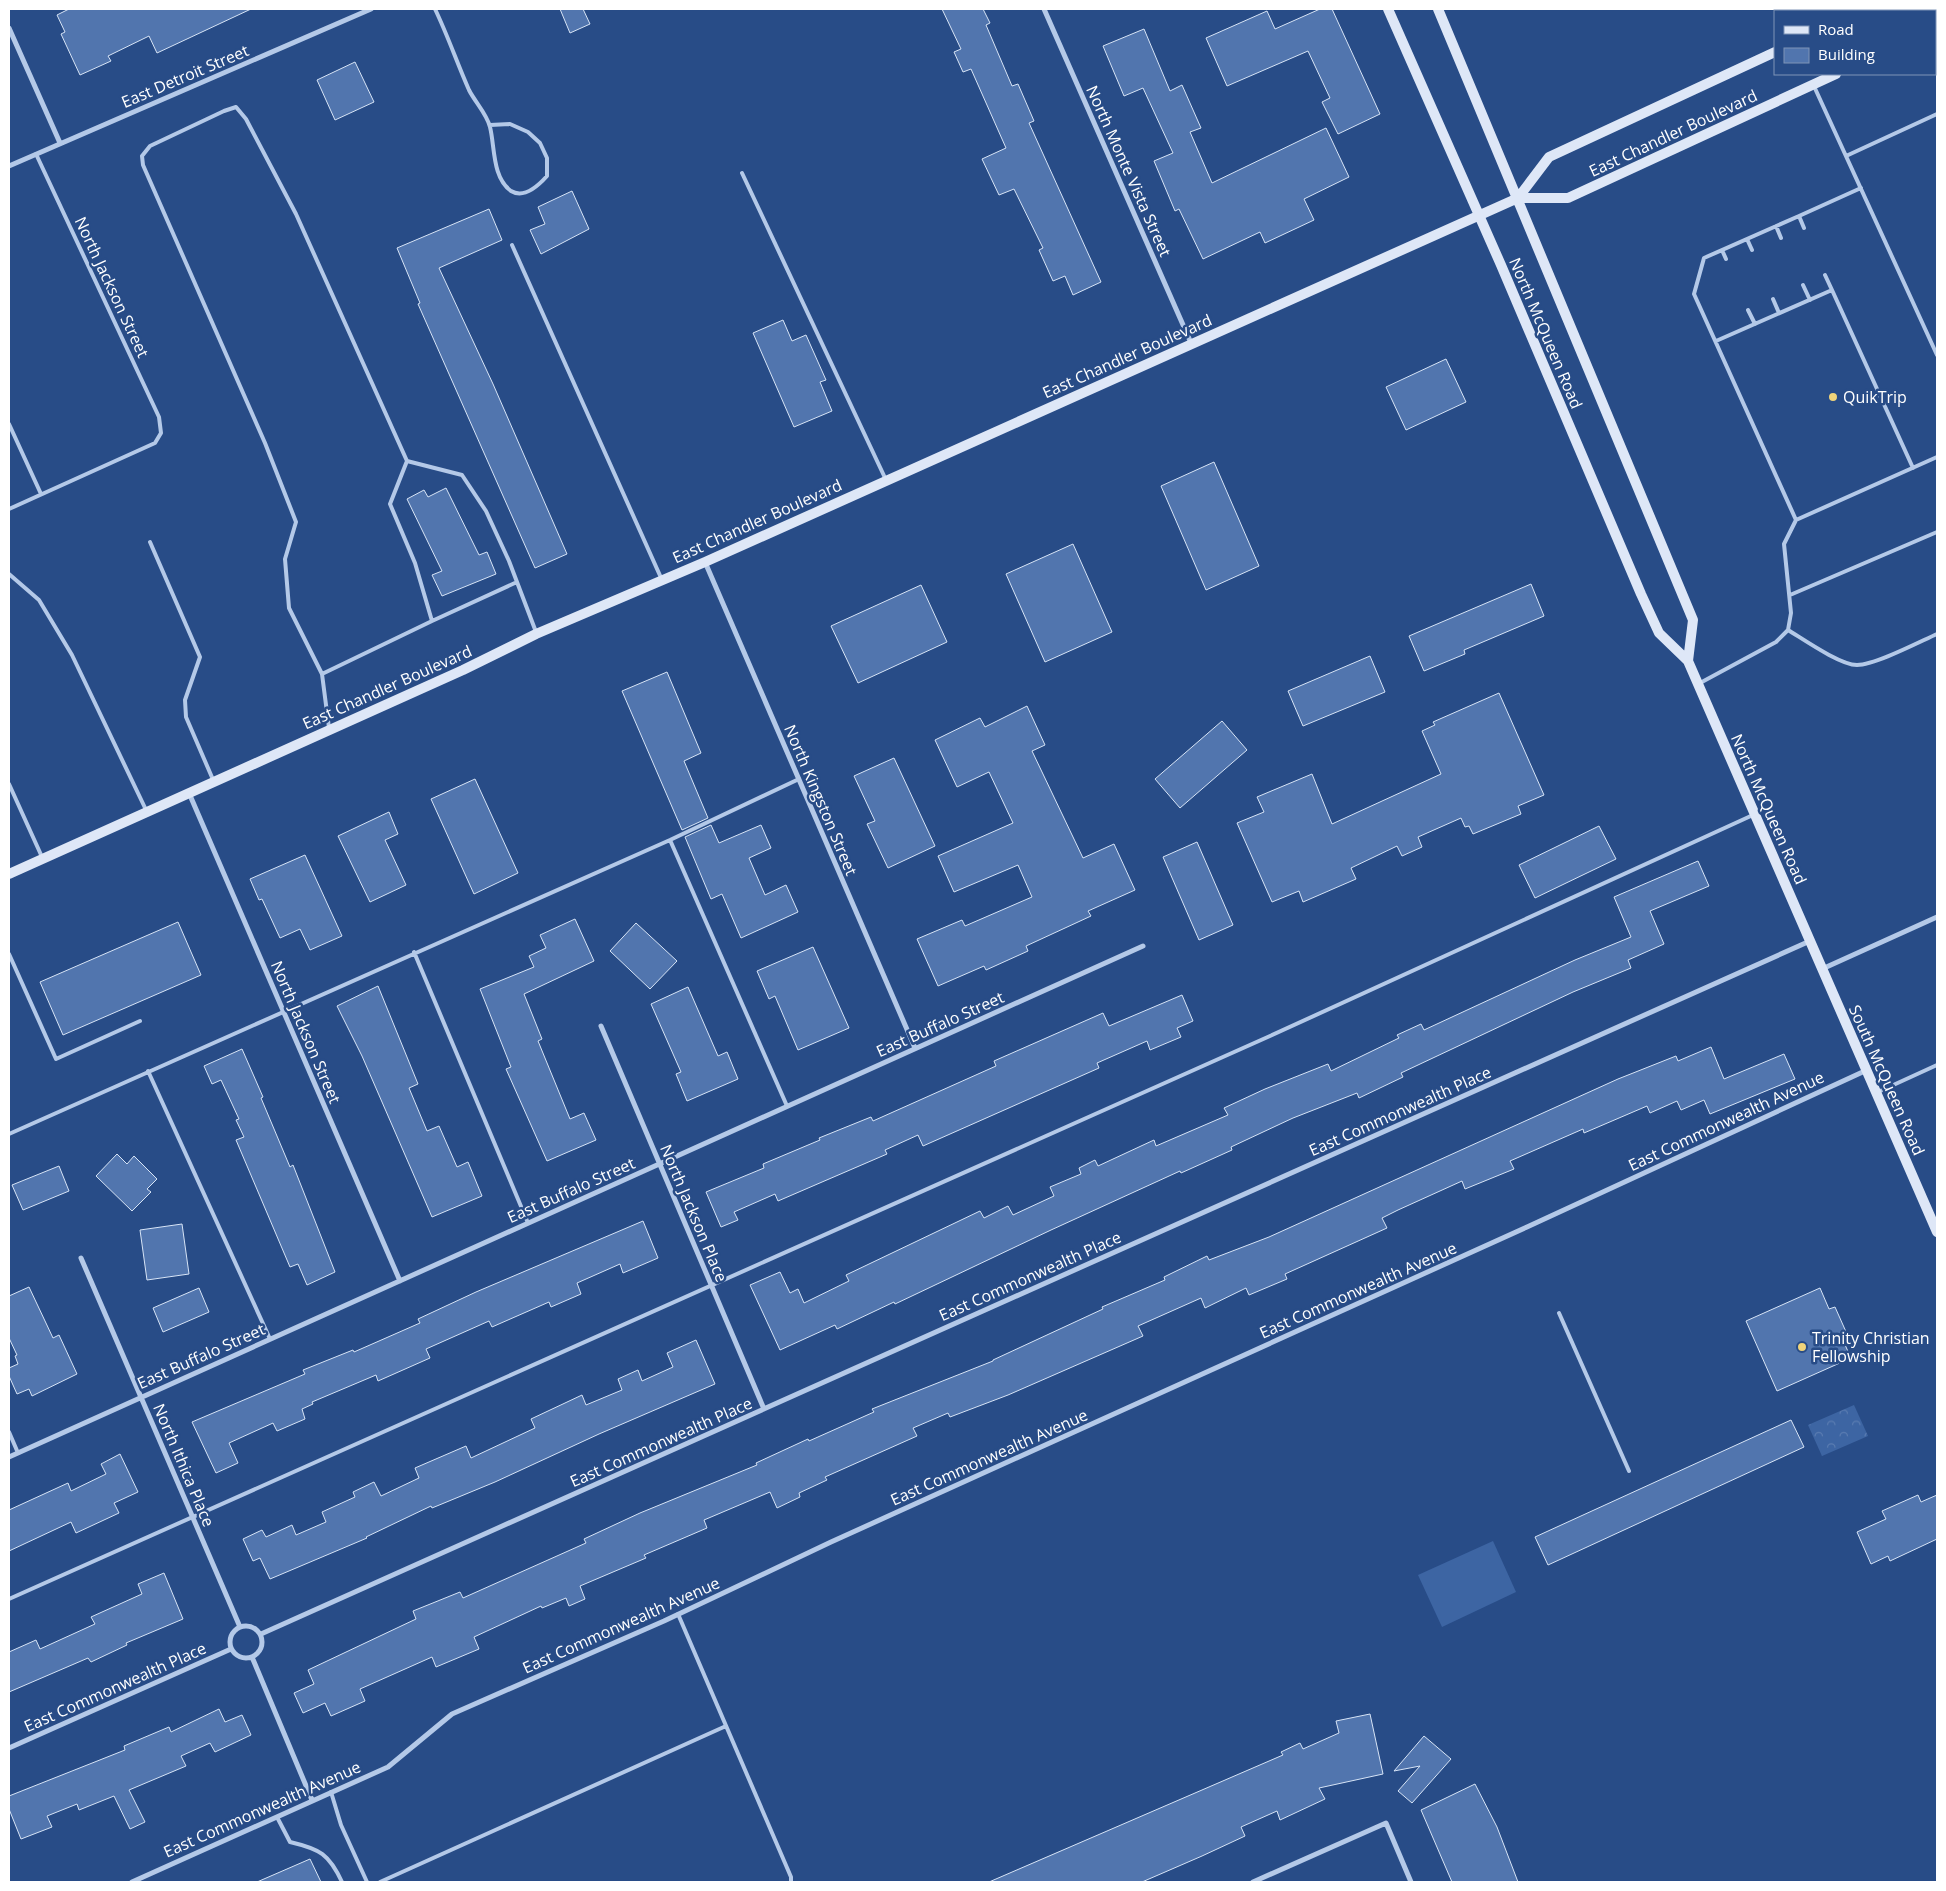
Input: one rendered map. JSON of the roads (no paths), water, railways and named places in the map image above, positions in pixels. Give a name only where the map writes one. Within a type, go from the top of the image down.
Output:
[{"type":"main road","name":"North McQueen Road","points":[[1388,9],[1659,633],[1688,661],[1822,968]]},
{"type":"main road","name":"North McQueen Road","points":[[1438,9],[1693,620],[1688,661]]},
{"type":"main road","name":"East Chandler Boulevard","points":[[1518,198],[1548,157],[1774,52]]},
{"type":"main road","name":"East Chandler Boulevard","points":[[9,874],[329,730],[536,634],[704,562],[1518,198],[1568,198],[1834,75]]},
{"type":"main road","name":"South McQueen Road","points":[[1822,968],[1937,1232]]},
{"type":"street","name":"East Detroit Street","points":[[9,166],[371,9]]},
{"type":"street","name":"North Monte Vista Street","points":[[1044,9],[1191,343]]},
{"type":"street","points":[[9,28],[60,143]]},
{"type":"street","name":"North Kingston Street","points":[[704,562],[915,1048]]},
{"type":"street","name":"North Jackson Street","points":[[189,793],[400,1281]]},
{"type":"street","points":[[1822,968],[1937,917]]},
{"type":"street","name":"East Commonwealth Place","points":[[261,1634],[1810,941]]},
{"type":"street","name":"East Buffalo Street","points":[[9,1457],[1143,946]]},
{"type":"street","name":"North Jackson Place","points":[[601,1026],[764,1409]]},
{"type":"street","name":"East Commonwealth Avenue","points":[[132,1882],[388,1766],[452,1714],[678,1614],[831,1542],[1536,1223],[1867,1070]]},
{"type":"street","name":"North Ithica Place","points":[[81,1258],[240,1627]]},
{"type":"street","points":[[240,1627],[253,1627],[261,1634],[262,1646],[252,1657],[241,1658],[231,1649],[230,1637],[240,1627]]},
{"type":"street","name":"East Commonwealth Place","points":[[9,1748],[231,1649]]},
{"type":"street","points":[[252,1657],[312,1800]]},
{"type":"street","points":[[1253,1882],[1386,1823],[1411,1882]]},
{"type":"lane","points":[[435,9],[470,92],[490,125],[492,152],[502,180],[512,191],[520,193],[536,188],[547,176],[547,158],[540,143],[528,132],[510,124],[490,125]]},
{"type":"lane","points":[[1813,84],[1936,349],[1937,355]]},
{"type":"lane","points":[[329,730],[322,674],[289,608],[285,559],[296,522],[265,443],[143,165],[142,156],[150,146],[224,111],[236,108],[246,119],[296,214],[407,461],[390,504],[415,563],[432,620]]},
{"type":"lane","points":[[1846,156],[1937,114]]},
{"type":"lane","name":"North Jackson Street","points":[[36,154],[159,417],[161,433],[155,443],[41,494]]},
{"type":"lane","points":[[742,173],[886,480]]},
{"type":"lane","points":[[1796,520],[1694,294],[1704,258],[1861,188]]},
{"type":"lane","points":[[1799,216],[1804,228]]},
{"type":"lane","points":[[1776,226],[1781,238]]},
{"type":"lane","points":[[1747,239],[1752,250]]},
{"type":"lane","points":[[512,245],[662,580]]},
{"type":"lane","points":[[1722,250],[1726,259]]},
{"type":"lane","points":[[1825,275],[1913,468]]},
{"type":"lane","points":[[1803,286],[1810,300]]},
{"type":"lane","points":[[1716,341],[1832,290]]},
{"type":"lane","points":[[1773,299],[1779,313]]},
{"type":"lane","points":[[1748,310],[1755,324]]},
{"type":"lane","points":[[9,424],[41,494],[9,509]]},
{"type":"lane","points":[[1698,684],[1776,642],[1788,630],[1792,613],[1784,544],[1796,520],[1937,457]]},
{"type":"lane","points":[[407,461],[462,475],[486,511],[517,582],[536,634]]},
{"type":"lane","points":[[1790,594],[1937,532]]},
{"type":"lane","points":[[150,542],[200,657],[185,700],[186,717],[214,782]]},
{"type":"lane","points":[[9,574],[39,600],[72,655],[147,812]]},
{"type":"lane","points":[[322,674],[432,620],[517,582]]},
{"type":"lane","points":[[1788,630],[1835,658],[1857,665],[1877,660],[1937,634]]},
{"type":"lane","points":[[9,1134],[414,952],[670,840],[799,779]]},
{"type":"lane","points":[[9,784],[42,859]]},
{"type":"lane","points":[[9,1599],[193,1519],[1270,1036],[1755,814]]},
{"type":"lane","points":[[670,840],[787,1106]]},
{"type":"lane","points":[[414,952],[528,1223]]},
{"type":"lane","points":[[9,954],[56,1059],[140,1021]]},
{"type":"lane","points":[[1876,1092],[1937,1065]]},
{"type":"lane","points":[[148,1071],[270,1340]]},
{"type":"lane","points":[[1559,1313],[1629,1471]]},
{"type":"lane","points":[[9,1432],[18,1453]]},
{"type":"lane","points":[[678,1614],[791,1882]]},
{"type":"lane","points":[[380,1882],[726,1726]]},
{"type":"lane","points":[[331,1792],[341,1824],[367,1882]]},
{"type":"lane","points":[[276,1817],[290,1842],[320,1851],[333,1862],[342,1882]]},
{"type":"place","name":"QuikTrip","points":[[1833,397]]},
{"type":"place","name":"Trinity Christian Fellowship","points":[[1802,1347]]}]
